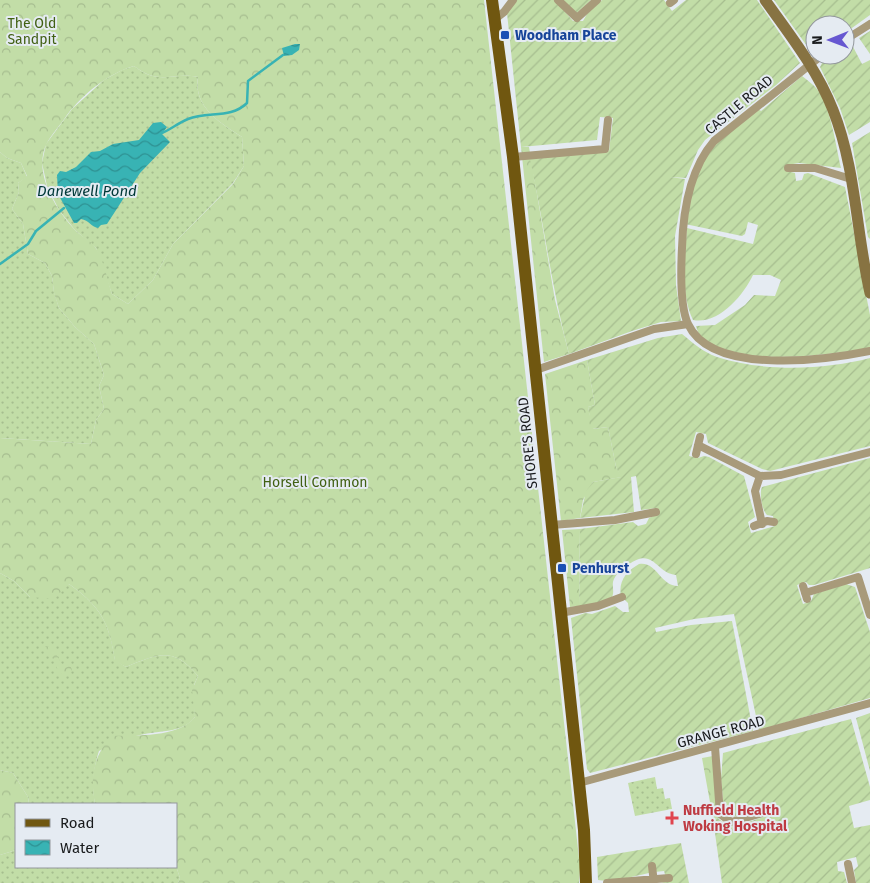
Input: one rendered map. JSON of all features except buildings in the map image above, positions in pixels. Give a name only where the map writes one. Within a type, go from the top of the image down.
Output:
[{"type":"main road","name":"SHORE'S ROAD","points":[[492,0],[514,157],[579,783],[586,883]]},
{"type":"street","points":[[495,19],[514,0]]},
{"type":"street","points":[[558,0],[576,18],[597,0]]},
{"type":"street","points":[[765,0],[805,56]]},
{"type":"street","points":[[855,34],[870,24]]},
{"type":"street","name":"CASTLE ROAD","points":[[688,324],[683,295],[682,231],[698,164],[714,141],[808,65]]},
{"type":"street","points":[[811,65],[834,111],[867,253],[870,293]]},
{"type":"street","points":[[514,157],[605,149],[608,120]]},
{"type":"street","points":[[788,168],[815,168],[851,179]]},
{"type":"street","points":[[536,370],[654,329],[688,324],[708,345],[723,353],[754,359],[812,360],[870,351]]},
{"type":"street","points":[[696,454],[699,441],[760,476],[781,475],[870,452]]},
{"type":"street","points":[[760,476],[754,491],[758,525],[770,520],[774,522]]},
{"type":"street","points":[[552,525],[615,520],[656,512]]},
{"type":"street","points":[[805,593],[866,574]]},
{"type":"street","points":[[858,577],[870,614]]},
{"type":"street","points":[[560,613],[598,606],[622,597]]},
{"type":"street","name":"GRANGE ROAD","points":[[579,783],[870,703]]},
{"type":"street","points":[[715,747],[720,814],[731,822],[763,813]]},
{"type":"street","points":[[848,864],[852,883]]},
{"type":"street","points":[[652,866],[654,881]]},
{"type":"street","points":[[607,883],[654,881],[670,878]]},
{"type":"green space","name":"Horsell Common","points":[[0,0],[484,0],[580,867],[579,883],[178,883],[180,878],[177,868],[178,803],[95,803],[94,768],[100,752],[111,736],[156,734],[178,729],[188,724],[195,717],[192,690],[198,676],[181,660],[165,655],[156,656],[126,667],[115,661],[110,636],[102,616],[80,592],[69,584],[54,599],[30,597],[14,581],[0,573],[0,438],[91,444],[96,420],[104,409],[99,386],[104,375],[94,344],[75,327],[59,308],[54,293],[52,276],[45,263],[28,254],[23,224],[12,209],[19,192],[18,183],[27,176],[21,163],[7,158],[0,152]],"holes":[[[134,66],[158,77],[198,77],[198,88],[204,105],[217,120],[242,137],[244,166],[233,184],[173,244],[153,280],[128,304],[112,294],[98,251],[91,242],[75,230],[60,212],[44,178],[43,154],[47,143],[73,107],[97,85],[115,74]]]},
{"type":"green space","points":[[517,0],[555,0],[573,21],[583,21],[587,14],[602,0],[664,0],[672,11],[686,0],[757,0],[800,63],[776,85],[705,140],[698,150],[686,178],[670,177],[685,179],[675,236],[676,285],[681,321],[661,322],[569,354],[530,159],[609,151],[613,118],[600,117],[597,140],[521,147],[507,13]]},
{"type":"green space","points":[[561,0],[591,0],[577,13]]},
{"type":"green space","points":[[774,0],[870,0],[870,15],[855,26],[855,15],[805,15],[805,43]]},
{"type":"green space","points":[[870,31],[870,54],[859,38]]},
{"type":"green space","points":[[855,51],[862,64],[870,60],[870,122],[849,135],[840,108],[820,67],[821,65],[855,65]]},
{"type":"green space","points":[[134,66],[143,72],[158,77],[198,77],[198,88],[204,105],[217,120],[242,137],[244,166],[233,183],[173,244],[153,280],[128,304],[112,294],[96,248],[75,230],[59,210],[47,186],[42,163],[46,144],[72,109],[104,80]]},
{"type":"green space","points":[[802,76],[817,89],[826,106],[841,168],[799,163],[787,165],[787,171],[795,173],[796,181],[802,180],[804,174],[808,173],[845,187],[870,315],[870,348],[830,354],[774,357],[746,355],[723,350],[705,341],[696,326],[715,325],[745,305],[754,295],[775,296],[781,280],[770,275],[753,275],[743,292],[729,307],[712,318],[693,320],[686,299],[685,287],[687,228],[753,244],[758,225],[748,222],[745,234],[742,236],[685,224],[694,183],[703,161],[716,144],[758,109],[761,111]]},
{"type":"green space","points":[[870,132],[870,239],[868,237],[852,143]]},
{"type":"green space","points":[[521,147],[529,147],[555,300],[569,354],[544,362]]},
{"type":"green space","points":[[0,152],[7,158],[21,163],[27,177],[18,183],[19,192],[12,209],[23,224],[28,254],[45,263],[52,276],[59,308],[75,327],[94,344],[104,375],[99,386],[104,409],[96,420],[91,444],[0,438]]},
{"type":"green space","points":[[682,334],[712,355],[754,365],[794,368],[814,367],[870,358],[870,446],[770,471],[708,443],[706,434],[696,432],[689,456],[698,458],[709,457],[744,476],[755,517],[748,522],[751,533],[775,526],[773,516],[767,515],[762,506],[762,487],[870,458],[870,568],[814,585],[809,585],[806,582],[797,585],[803,604],[811,601],[814,594],[846,584],[855,587],[870,632],[870,698],[759,730],[734,614],[694,619],[655,628],[656,632],[691,625],[732,621],[753,731],[590,773],[587,769],[571,618],[585,613],[592,614],[615,606],[623,612],[629,612],[628,603],[621,596],[622,581],[627,573],[639,564],[650,566],[667,582],[678,586],[676,575],[663,570],[654,562],[644,558],[628,565],[617,575],[613,581],[612,597],[597,603],[579,606],[580,529],[633,522],[638,526],[646,524],[649,518],[658,514],[657,508],[641,510],[636,476],[631,477],[634,512],[580,518],[586,491],[593,482],[621,477],[616,467],[608,427],[592,429],[588,407],[595,405],[587,360],[658,338]]},
{"type":"green space","points":[[587,360],[595,405],[588,407],[593,429],[608,427],[616,467],[622,477],[593,482],[583,500],[580,518],[561,521],[545,374]]},
{"type":"green space","points":[[580,529],[579,606],[570,607],[562,530]]},
{"type":"green space","points":[[0,573],[14,581],[30,597],[69,584],[80,592],[102,616],[110,635],[115,660],[126,667],[156,656],[165,655],[181,660],[198,676],[194,685],[195,717],[190,722],[170,731],[147,733],[130,738],[99,751],[95,764],[95,803],[29,803],[28,797],[13,773],[0,770]]},
{"type":"green space","points":[[45,646],[53,648],[62,665],[69,662],[72,670],[69,674],[63,675],[58,671],[54,659],[48,656],[44,650]]},
{"type":"green space","points":[[870,713],[870,771],[856,718]]},
{"type":"green space","points":[[851,719],[870,787],[870,800],[849,806],[854,828],[870,825],[870,883],[856,883],[854,870],[858,866],[856,857],[837,862],[838,871],[844,872],[847,883],[722,883],[713,819],[718,818],[723,822],[735,825],[767,816],[763,806],[734,817],[724,810],[721,779],[723,753]]},
{"type":"green space","points":[[713,756],[718,818],[713,819],[702,758]]},
{"type":"green space","points":[[0,770],[13,773],[28,797],[29,803],[15,803],[15,850],[0,855]]},
{"type":"green space","points":[[655,777],[657,789],[663,788],[665,799],[670,798],[672,809],[635,816],[628,783]]},
{"type":"green space","points":[[681,843],[689,883],[661,883],[667,881],[664,871],[623,879],[598,880],[597,857]]},
{"type":"green space","points":[[15,850],[15,868],[177,868],[180,878],[178,883],[0,883],[0,855]]},
{"type":"water","points":[[300,44],[299,50],[292,55],[284,56],[282,48]]},
{"type":"water","name":"Danewell Pond","points":[[161,122],[167,127],[162,134],[170,142],[140,173],[107,224],[101,225],[98,228],[81,219],[74,223],[58,194],[57,175],[60,171],[66,172],[76,167],[91,152],[100,151],[113,144],[139,140],[153,123]]},
{"type":"waterway","points":[[160,134],[188,119],[203,115],[227,113],[241,108],[247,103],[248,81],[283,55]]},
{"type":"waterway","points":[[0,264],[28,244],[36,231],[64,208]]},
{"type":"place","name":"Woodham Place","points":[[505,35]]},
{"type":"place","name":"Penhurst","points":[[562,568]]},
{"type":"place","name":"Nuffield Health Woking Hospital","points":[[672,818]]},
{"type":"park label","name":"The Old Sandpit","points":[[32,32]]}]
